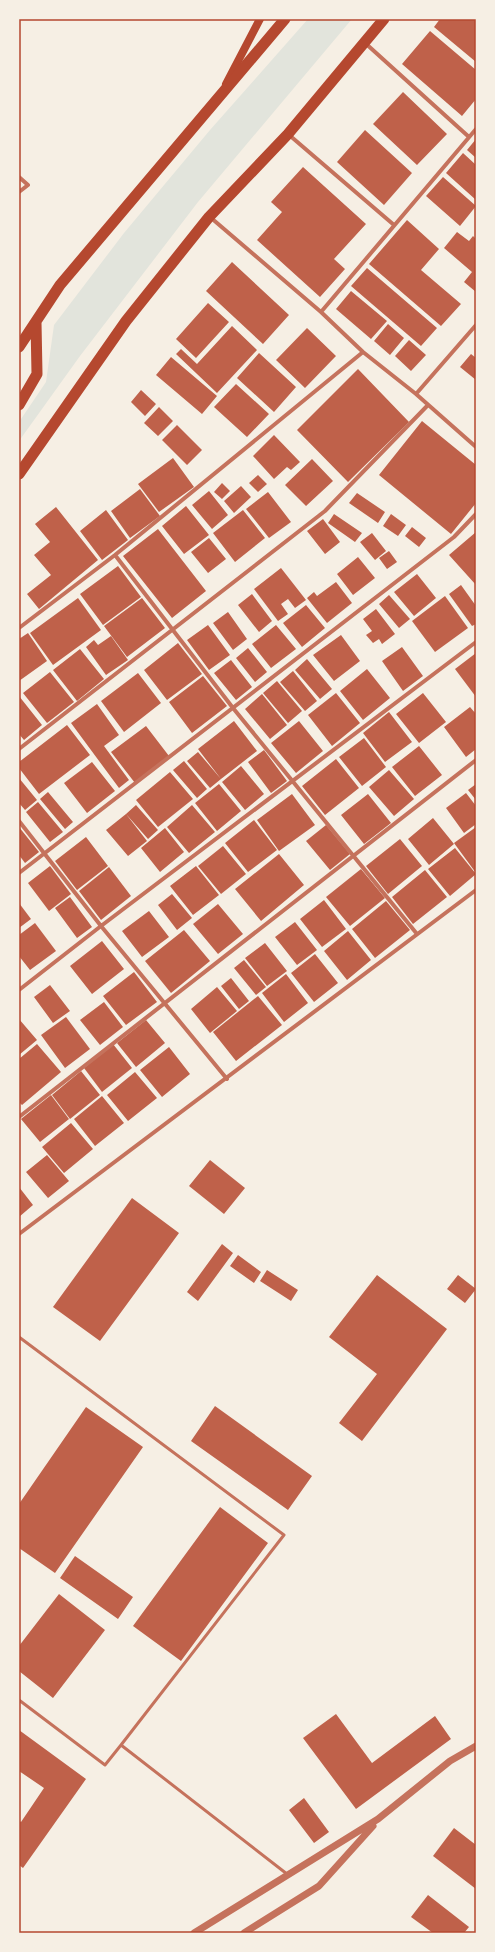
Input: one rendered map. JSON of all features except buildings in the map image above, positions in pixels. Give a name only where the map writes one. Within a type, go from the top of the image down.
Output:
[{"type":"highway","points":[[19,347],[60,286],[285,19]]},
{"type":"highway","points":[[19,474],[126,321],[210,216],[288,134],[384,19]]},
{"type":"highway","points":[[19,405],[37,374],[36,322]]},
{"type":"highway","points":[[19,464],[33,452]]},
{"type":"main road","points":[[220,95],[260,19]]},
{"type":"street","points":[[364,42],[469,137]]},
{"type":"street","points":[[321,312],[476,129]]},
{"type":"street","points":[[288,134],[394,226]]},
{"type":"street","points":[[19,177],[28,185],[19,192]]},
{"type":"street","points":[[210,216],[321,312],[363,352],[416,394],[476,447]]},
{"type":"street","points":[[416,394],[476,325]]},
{"type":"street","points":[[19,628],[115,555],[363,352]]},
{"type":"street","points":[[19,749],[173,631],[325,511],[428,405]]},
{"type":"street","points":[[19,873],[454,537],[476,514]]},
{"type":"street","points":[[115,555],[233,708],[417,934]]},
{"type":"street","points":[[19,990],[100,926],[476,642]]},
{"type":"street","points":[[19,1116],[476,760]]},
{"type":"street","points":[[19,821],[46,853],[100,926],[163,1004],[227,1079]]},
{"type":"street","points":[[19,1234],[227,1079],[476,890]]},
{"type":"street","points":[[194,1933],[378,1819],[450,1761],[476,1746]]},
{"type":"street","points":[[244,1933],[319,1886],[378,1819]]},
{"type":"lane","points":[[19,1337],[284,1535],[106,1765],[19,1700]]},
{"type":"lane","points":[[121,1745],[289,1875]]},
{"type":"shaded area","points":[[308,19],[352,19],[198,202],[80,356],[19,441],[19,422],[46,382],[54,325],[124,233],[210,130]]}]
